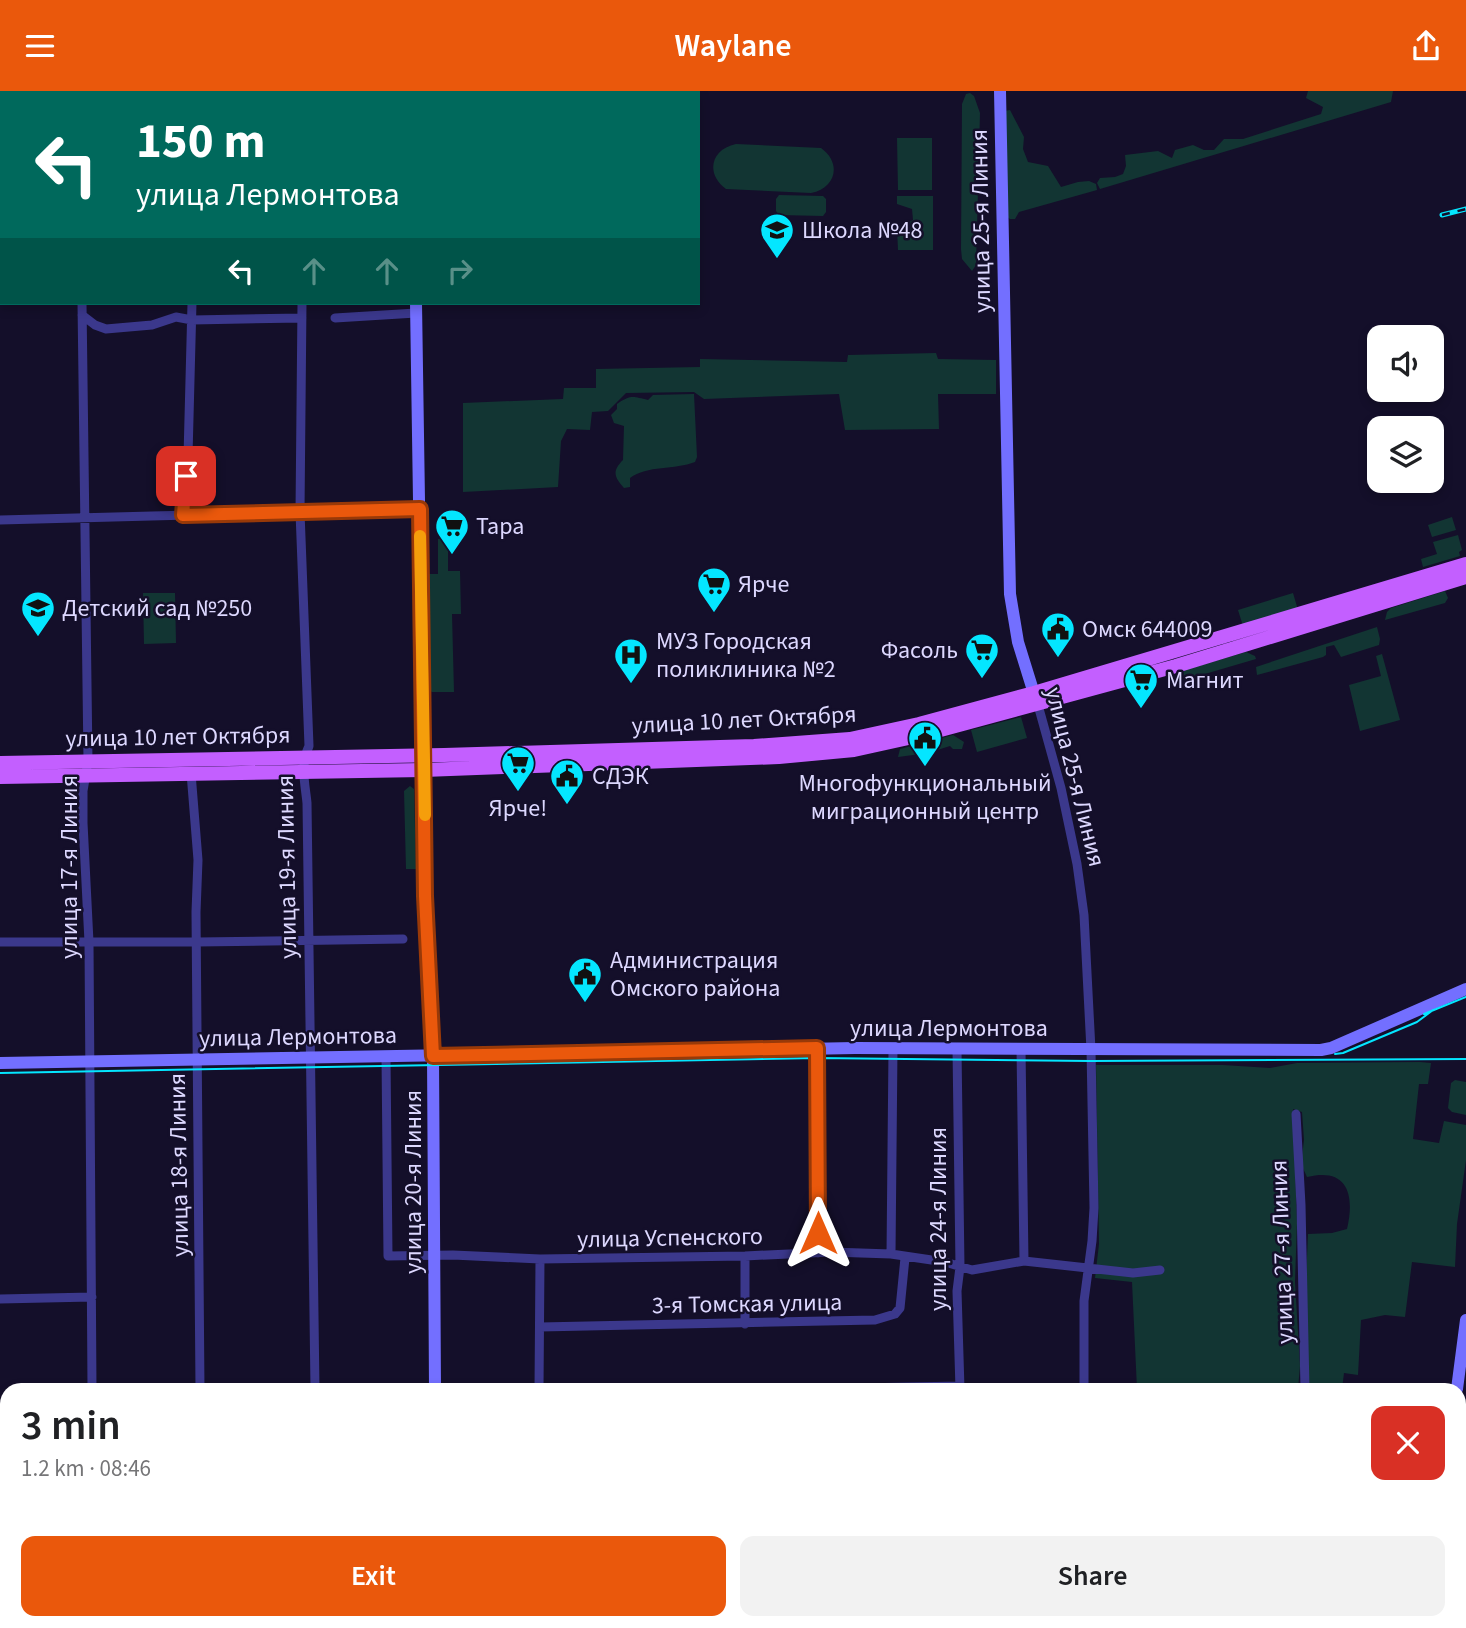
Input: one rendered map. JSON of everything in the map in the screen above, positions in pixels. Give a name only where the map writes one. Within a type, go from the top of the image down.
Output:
[{"type":"main road","name":"улица 25-я Линия","points":[[1000,91],[1010,594],[1018,642],[1036,699]]},
{"type":"main road","name":"улица 20-я Линия","points":[[416,308],[426,907],[433,1056],[435,1383]]},
{"type":"main road","name":"улица 10 лет Октября","points":[[0,777],[87,768],[758,758],[819,754],[901,740],[1466,564]]},
{"type":"main road","name":"улица 10 лет Октября","points":[[1036,699],[1188,662],[1466,577]]},
{"type":"main road","name":"улица 10 лет Октября","points":[[0,763],[191,773],[303,764]]},
{"type":"main road","name":"улица Лермонтова","points":[[0,1063],[817,1048],[1321,1050],[1466,989]]},
{"type":"main road","points":[[1458,1383],[1466,1320]]},
{"type":"street","name":"улица 17-я Линия","points":[[82,305],[87,768],[83,823],[89,942],[92,1383]]},
{"type":"street","points":[[183,515],[188,456],[192,305]]},
{"type":"street","name":"улица 19-я Линия","points":[[302,305],[300,512],[309,746],[303,764],[307,803],[315,1383]]},
{"type":"street","points":[[335,318],[416,308]]},
{"type":"street","points":[[82,315],[106,329],[152,325],[176,317],[192,320],[302,318]]},
{"type":"street","points":[[0,520],[420,509]]},
{"type":"street","name":"улица 25-я Линия","points":[[1036,699],[1061,788],[1083,899],[1091,1050],[1094,1208],[1084,1301],[1084,1383]]},
{"type":"street","name":"улица 18-я Линия","points":[[191,773],[197,848],[200,1383]]},
{"type":"street","points":[[0,942],[403,939]]},
{"type":"street","points":[[817,1048],[818,1253]]},
{"type":"street","points":[[891,1254],[893,1048]]},
{"type":"street","name":"улица 24-я Линия","points":[[957,1049],[960,1383]]},
{"type":"street","points":[[1021,1049],[1024,1261]]},
{"type":"street","name":"улица Успенского","points":[[386,1056],[388,1257],[453,1255],[540,1259],[891,1254],[979,1269],[1024,1261],[1133,1273],[1160,1270]]},
{"type":"street","name":"улица 27-я Линия","points":[[1296,1114],[1305,1383]]},
{"type":"street","points":[[745,1256],[745,1324]]},
{"type":"street","name":"3-я Томская улица","points":[[540,1327],[745,1324],[887,1318],[900,1308],[905,1258]]},
{"type":"street","points":[[539,1383],[540,1259]]},
{"type":"street","points":[[0,1299],[92,1297]]},
{"type":"green space","points":[[1308,91],[1393,91],[1391,102],[1100,189],[1097,183],[1100,178],[1123,174],[1126,166],[1125,155],[1158,151],[1172,158],[1175,150],[1193,145],[1204,150],[1214,150],[1224,139],[1243,139],[1321,114],[1323,107],[1306,98]]},
{"type":"green space","points":[[966,94],[974,96],[980,113],[976,265],[972,271],[962,259],[961,249],[962,104]]},
{"type":"green space","points":[[1010,110],[1024,137],[1023,149],[1028,162],[1048,166],[1061,187],[1089,181],[1096,184],[1097,190],[1019,212],[1015,219],[1007,217],[1004,111]]},
{"type":"green space","points":[[897,138],[932,138],[932,190],[898,190]]},
{"type":"green space","points":[[736,144],[821,148],[832,161],[834,168],[831,181],[811,193],[726,189],[715,176],[714,163],[721,151]]},
{"type":"green space","points":[[779,195],[823,196],[826,199],[826,212],[823,216],[779,215],[776,211],[776,199]]},
{"type":"green space","points":[[897,196],[933,196],[933,250],[898,250],[897,228],[913,220],[912,209],[897,204]]},
{"type":"green space","points":[[936,353],[938,359],[996,360],[996,394],[938,394],[939,429],[845,430],[839,394],[704,399],[694,392],[626,393],[608,411],[592,412],[590,430],[567,429],[561,441],[558,487],[463,492],[463,403],[563,399],[564,388],[596,388],[596,369],[700,367],[700,359],[847,362],[848,355]]},
{"type":"green space","points":[[694,394],[695,462],[645,471],[630,478],[630,487],[624,488],[616,474],[617,467],[623,460],[624,426],[614,423],[611,415],[617,409],[617,404],[632,397],[648,400],[653,395]]},
{"type":"green space","points":[[1452,517],[1456,530],[1432,537],[1428,525]]},
{"type":"green space","points":[[1458,535],[1462,550],[1459,552],[1460,556],[1423,567],[1421,559],[1437,554],[1433,542]]},
{"type":"green space","points":[[438,539],[448,539],[448,571],[460,571],[461,614],[452,614],[454,692],[429,690],[427,574],[438,574]]},
{"type":"green space","points":[[1445,591],[1448,598],[1445,603],[1385,620],[1391,608]]},
{"type":"green space","points":[[143,593],[175,593],[176,643],[144,644]]},
{"type":"green space","points":[[1293,593],[1298,610],[1243,626],[1238,610]]},
{"type":"green space","points":[[1377,627],[1379,645],[1341,657],[1334,645],[1326,647],[1326,655],[1323,657],[1257,675],[1256,667]]},
{"type":"green space","points":[[1246,652],[1256,659],[1181,681],[1178,672]]},
{"type":"green space","points":[[1382,654],[1400,720],[1360,731],[1349,685],[1381,676],[1376,656]]},
{"type":"green space","points":[[1021,717],[1027,738],[977,752],[971,730]]},
{"type":"green space","points":[[953,735],[964,742],[962,749],[953,749],[950,746],[928,753],[898,757],[900,749]]},
{"type":"green space","points":[[410,786],[414,789],[416,869],[406,869],[404,791]]},
{"type":"green space","points":[[1297,1063],[1431,1063],[1428,1084],[1419,1084],[1413,1139],[1439,1143],[1444,1121],[1466,1125],[1466,1160],[1457,1224],[1455,1267],[1412,1262],[1405,1317],[1385,1315],[1361,1320],[1358,1375],[1344,1373],[1343,1383],[1307,1383],[1308,1234],[1347,1229],[1350,1205],[1349,1195],[1340,1180],[1321,1175],[1307,1177],[1301,1164],[1304,1140],[1302,1112],[1293,1109],[1299,1383],[1137,1383],[1132,1282],[1095,1278],[1099,1244],[1096,1065],[1223,1065],[1270,1068]]},
{"type":"green space","points":[[1455,1080],[1466,1082],[1466,1115],[1452,1112],[1448,1108],[1451,1083]]},
{"type":"tram line","points":[[1424,1014],[1466,997]]},
{"type":"tram line","points":[[1335,1054],[1417,1022],[1433,1010]]},
{"type":"tram line","points":[[0,1073],[817,1058],[1091,1061],[1466,1059]]},
{"type":"railway","points":[[1442,215],[1466,209]]},
{"type":"slow traffic","points":[[420,536],[425,815]]},
{"type":"place","name":"Школа №48","points":[[777,260]]},
{"type":"place","name":"Тара","points":[[452,556]]},
{"type":"place","name":"Ярче","points":[[714,614]]},
{"type":"place","name":"Детский сад №250","points":[[38,638]]},
{"type":"place","name":"Омск 644009","points":[[1058,659]]},
{"type":"place","name":"Фасоль","points":[[982,680]]},
{"type":"place","name":"МУЗ Городская поликлиника №2","points":[[631,685]]},
{"type":"place","name":"Магнит","points":[[1141,710]]},
{"type":"place","name":"Многофункциональный миграционный центр","points":[[925,768]]},
{"type":"place","name":"Ярче!","points":[[518,793]]},
{"type":"place","name":"СДЭК","points":[[567,806]]},
{"type":"place","name":"Администрация Омского района","points":[[585,1004]]},
{"type":"route","points":[[186,476],[183,515],[420,509],[425,896],[433,1056],[817,1048],[818,1233]]}]
